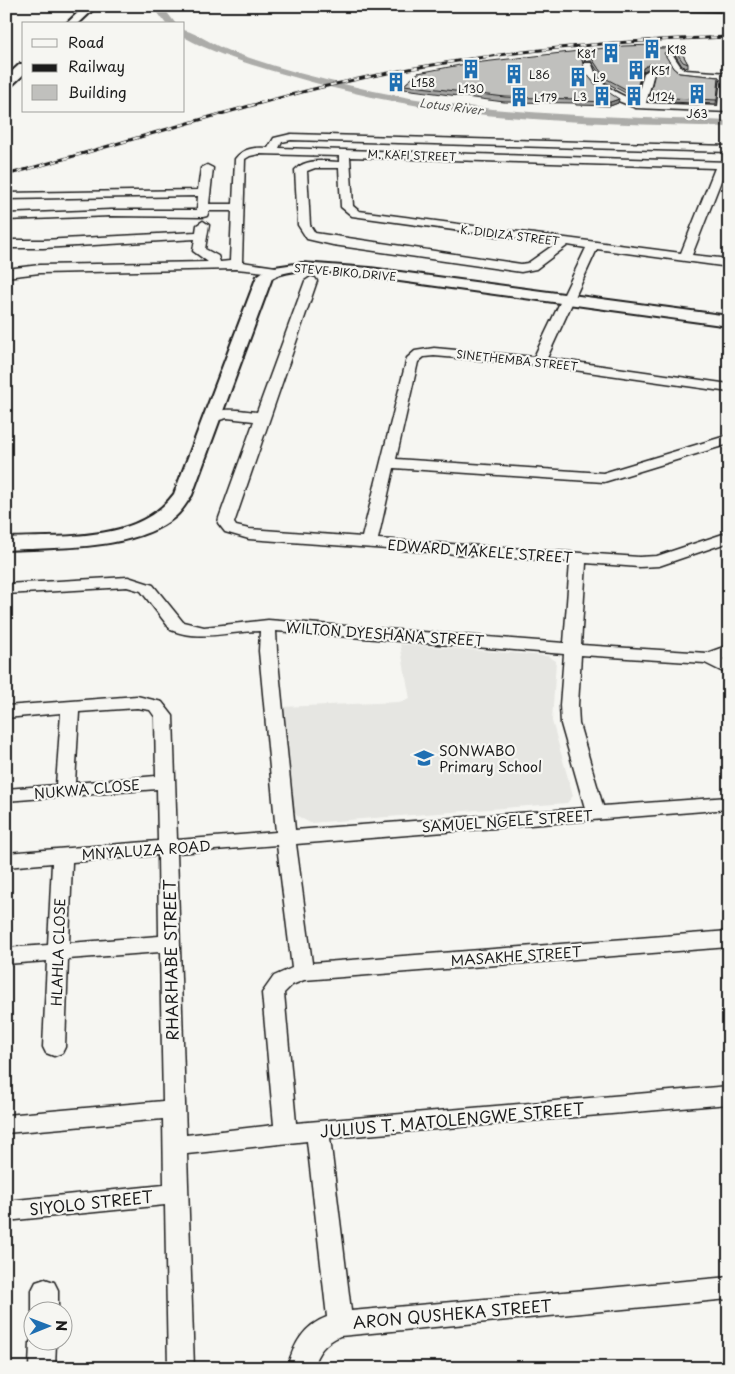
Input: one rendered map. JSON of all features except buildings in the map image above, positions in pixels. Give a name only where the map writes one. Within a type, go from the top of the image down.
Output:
[{"type":"main road","points":[[646,6],[724,8]]},
{"type":"main road","points":[[73,22],[90,7]]},
{"type":"main road","points":[[6,84],[22,69]]},
{"type":"main road","name":"STEVE BIKO DRIVE","points":[[272,270],[288,267],[357,271],[729,321]]},
{"type":"main road","points":[[6,544],[110,537],[139,530],[164,518],[179,503],[218,413],[262,283],[265,276],[272,270]]},
{"type":"street","points":[[588,65],[594,79],[612,94],[640,106],[726,109],[728,76],[683,73],[677,69],[670,57]]},
{"type":"street","points":[[640,106],[649,73]]},
{"type":"street","points":[[272,151],[278,140],[291,137],[729,149]]},
{"type":"street","points":[[612,147],[613,161]]},
{"type":"street","name":"M. KAFI STREET","points":[[236,265],[240,159],[246,153],[272,151],[344,159],[613,161],[725,164]]},
{"type":"street","points":[[344,159],[306,166],[301,170],[304,225],[311,236],[333,241],[521,268],[532,266],[565,242]]},
{"type":"street","name":"K. DIDIZA STREET","points":[[344,159],[347,207],[356,214],[729,263]]},
{"type":"street","points":[[686,257],[725,164]]},
{"type":"street","points":[[207,168],[199,252],[214,259],[214,266]]},
{"type":"street","points":[[6,196],[204,193]]},
{"type":"street","points":[[6,217],[204,211],[238,207]]},
{"type":"street","points":[[6,244],[43,244],[201,235]]},
{"type":"street","points":[[40,269],[43,244]]},
{"type":"street","points":[[539,361],[593,245]]},
{"type":"street","points":[[6,273],[40,269],[236,265],[272,270]]},
{"type":"street","points":[[218,413],[262,417],[311,281]]},
{"type":"street","name":"SINETHEMBA STREET","points":[[369,542],[412,361],[420,354],[434,352],[539,361],[729,388]]},
{"type":"street","name":"EDWARD MAKELE STREET","points":[[262,417],[227,518],[228,528],[239,532],[639,562],[654,561],[729,537]]},
{"type":"street","points":[[388,464],[604,478],[729,439]]},
{"type":"street","points":[[578,558],[574,649],[569,705],[570,724],[596,814]]},
{"type":"street","points":[[6,588],[128,582],[148,588],[177,626],[184,629],[204,632],[268,625]]},
{"type":"street","name":"WILTON DYESHANA STREET","points":[[302,972],[286,839],[268,651],[268,625],[709,658],[729,650]]},
{"type":"street","points":[[709,658],[729,670]]},
{"type":"street","name":"RHARHABE STREET","points":[[6,712],[137,702],[156,706],[164,716],[181,1368]]},
{"type":"street","points":[[65,791],[70,707]]},
{"type":"street","name":"NUKWA CLOSE","points":[[8,795],[165,782]]},
{"type":"street","name":"SAMUEL NGELE STREET","points":[[286,839],[729,803]]},
{"type":"street","name":"MNYALUZA ROAD","points":[[6,860],[286,839]]},
{"type":"street","name":"HLAHLA CLOSE","points":[[54,1047],[62,856]]},
{"type":"street","name":"MASAKHE STREET","points":[[302,972],[729,939]]},
{"type":"street","points":[[6,956],[170,943]]},
{"type":"street","points":[[286,1134],[273,993],[276,986],[283,980],[302,972]]},
{"type":"street","name":"JULIUS T. MATOLENGWE STREET","points":[[175,1146],[317,1130],[729,1095]]},
{"type":"street","points":[[6,1124],[174,1109]]},
{"type":"street","name":"ARON QUSHEKA STREET","points":[[317,1130],[340,1324],[729,1288]]},
{"type":"street","name":"SIYOLO STREET","points":[[6,1210],[176,1194]]},
{"type":"street","points":[[300,1368],[304,1353],[314,1337],[327,1328],[340,1324]]},
{"type":"street","points":[[42,1368],[43,1352]]},
{"type":"shaded area","name":"SONWABO Primary School","points":[[400,644],[548,656],[556,661],[552,721],[573,796],[567,803],[310,823],[292,813],[281,707],[399,702],[410,699]]},
{"type":"waterway","name":"Lotus River","points":[[157,6],[170,22]]},
{"type":"waterway","name":"Lotus River","points":[[185,34],[222,52],[262,65],[353,90],[417,103],[493,113],[729,124]]},
{"type":"railway","points":[[6,175],[318,88],[420,67],[574,46],[729,37]]},
{"type":"place","name":"K18","points":[[652,49]]},
{"type":"place","name":"K81","points":[[611,53]]},
{"type":"place","name":"L130","points":[[471,69]]},
{"type":"place","name":"K51","points":[[636,70]]},
{"type":"place","name":"L86","points":[[514,74]]},
{"type":"place","name":"L9","points":[[578,77]]},
{"type":"place","name":"L158","points":[[396,82]]},
{"type":"place","name":"J63","points":[[697,94]]},
{"type":"place","name":"L3","points":[[602,96]]},
{"type":"place","name":"J124","points":[[634,96]]},
{"type":"place","name":"L179","points":[[519,97]]},
{"type":"place","name":"SONWABO Primary School","points":[[424,758]]}]
